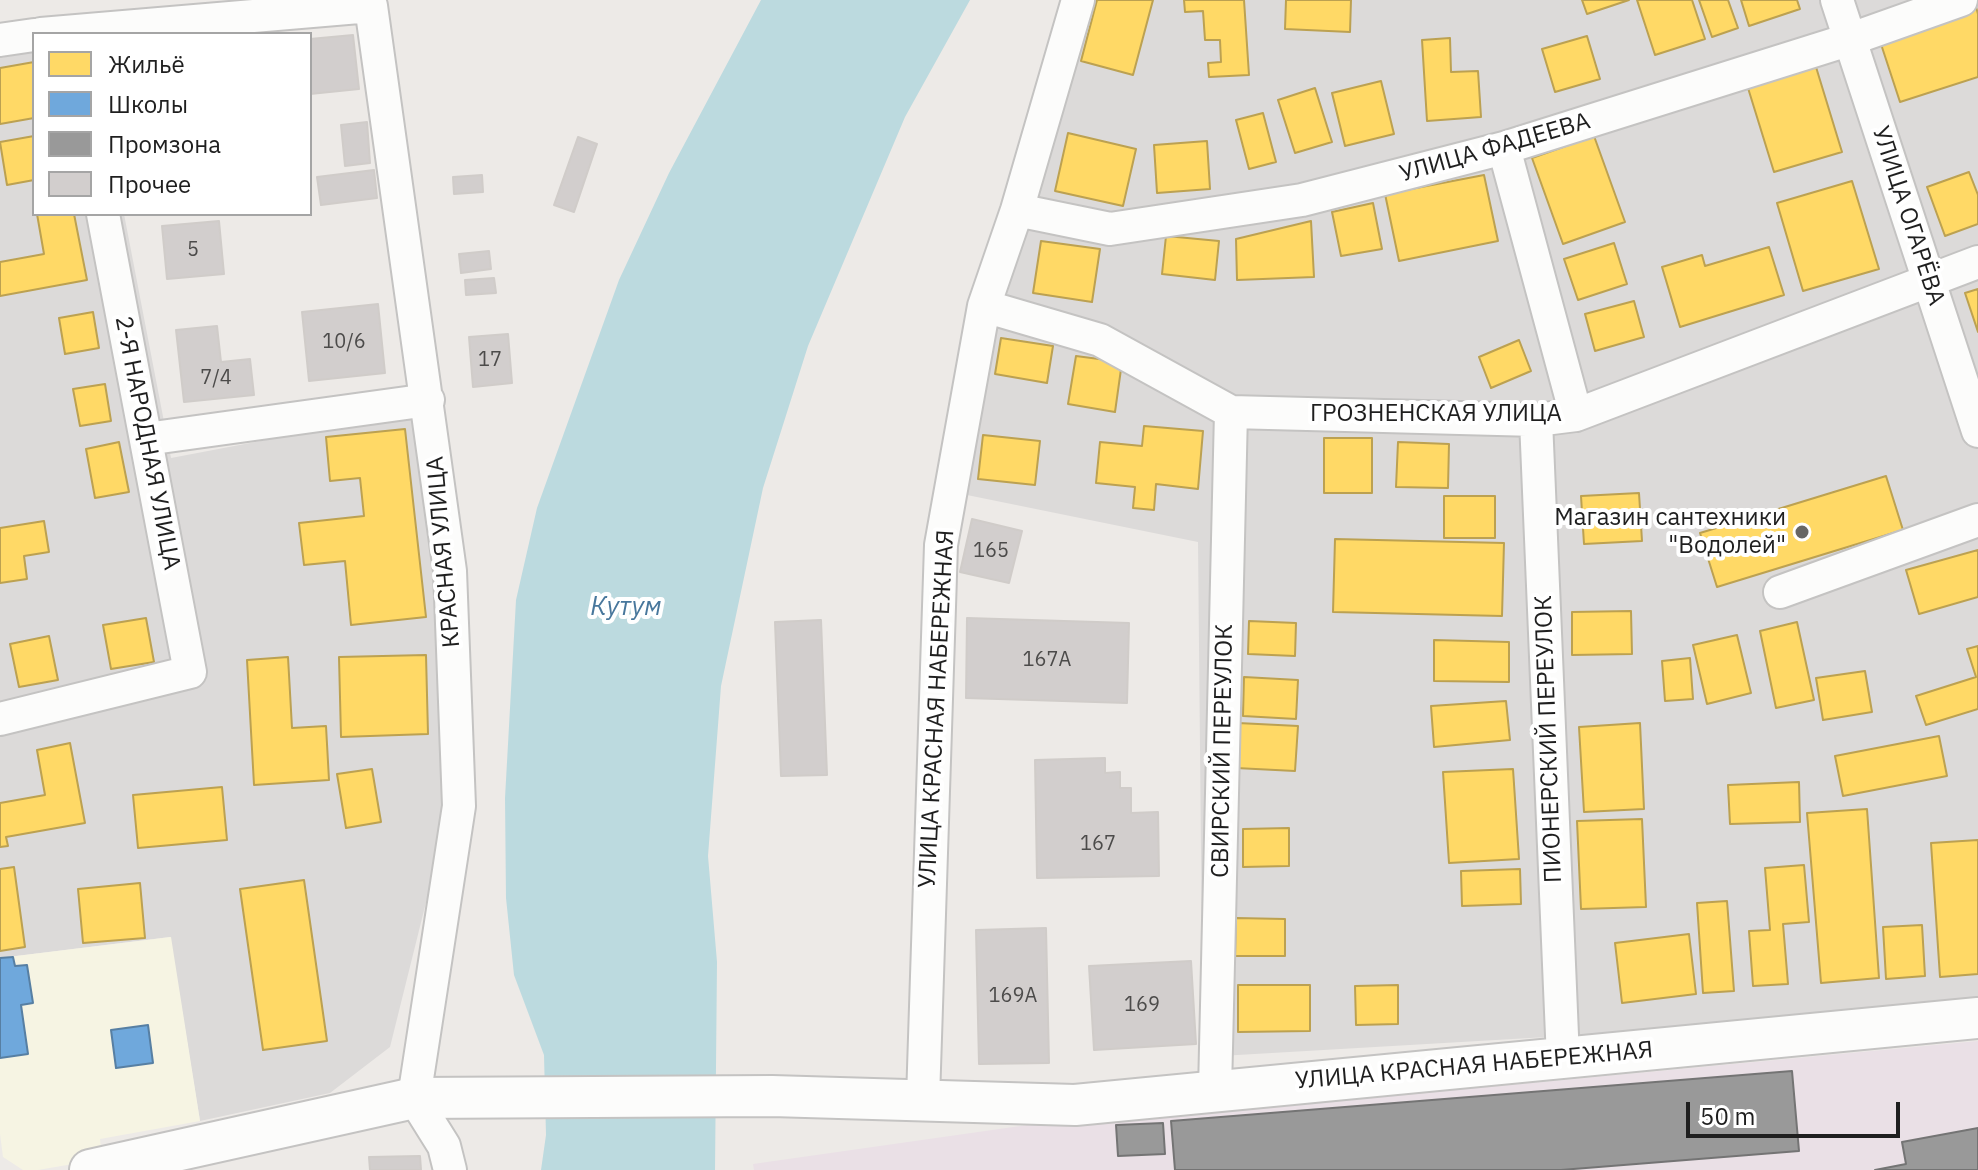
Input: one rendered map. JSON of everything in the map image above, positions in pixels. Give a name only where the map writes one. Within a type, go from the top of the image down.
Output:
[{"type":"street","name":"УЛИЦА КРАСНАЯ НАБЕРЕЖНАЯ","points":[[923,1099],[941,545],[984,306],[1017,210],[1078,0]]},
{"type":"street","name":"УЛИЦА ОГАРЁВА","points":[[1837,0],[1978,431]]},
{"type":"street","name":"УЛИЦА ФАДЕЕВА","points":[[1017,210],[1110,229],[1302,200],[1504,148],[1851,39],[1961,0]]},
{"type":"street","name":"КРАСНАЯ УЛИЦА","points":[[72,32],[371,6],[450,571],[459,806],[414,1098]]},
{"type":"street","points":[[0,40],[32,35]]},
{"type":"street","points":[[1504,148],[1576,415]]},
{"type":"street","name":"2-Я НАРОДНАЯ УЛИЦА","points":[[0,719],[190,672],[103,216]]},
{"type":"street","name":"ГРОЗНЕНСКАЯ УЛИЦА","points":[[984,306],[1100,340],[1231,412],[1536,420],[1576,415],[1978,262]]},
{"type":"street","points":[[146,439],[428,400]]},
{"type":"street","name":"СВИРСКИЙ ПЕРЕУЛОК","points":[[1215,1090],[1231,412]]},
{"type":"street","name":"ПИОНЕРСКИЙ ПЕРЕУЛОК","points":[[1536,420],[1563,1059]]},
{"type":"street","points":[[1780,592],[1978,520]]},
{"type":"street","name":"УЛИЦА КРАСНАЯ НАБЕРЕЖНАЯ","points":[[90,1170],[414,1098],[772,1096],[1075,1105],[1978,1018]]},
{"type":"street","points":[[414,1098],[444,1146],[450,1170]]},
{"type":"shaded area","points":[[1085,0],[1978,0],[1978,998],[1599,1034],[1203,1057],[1198,542],[967,495],[1001,295]]},
{"type":"shaded area","points":[[32,52],[32,216],[124,216],[171,458],[424,410],[447,818],[390,1047],[330,1093],[200,1121],[170,937],[0,958],[0,58]]},
{"type":"shaded area","points":[[171,937],[200,1121],[100,1139],[102,1159],[23,1170],[3,1157],[0,1134],[0,958]]},
{"type":"shaded area","points":[[1978,1041],[1978,1170],[754,1170],[753,1164],[1147,1108],[1542,1082]]},
{"type":"water","name":"Кутум","points":[[761,0],[970,0],[905,117],[808,346],[763,488],[721,686],[708,856],[717,962],[715,1170],[541,1170],[546,1135],[544,1055],[514,975],[506,898],[505,798],[516,600],[537,508],[619,280],[669,173]]},
{"type":"building: Жильё","points":[[1097,0],[1153,0],[1133,75],[1081,61]]},
{"type":"building: Жильё","points":[[1184,0],[1244,0],[1249,75],[1209,77],[1208,63],[1221,62],[1220,40],[1205,40],[1203,11],[1185,12]]},
{"type":"building: Жильё","points":[[1286,0],[1351,0],[1350,32],[1285,29]]},
{"type":"building: Жильё","points":[[1582,0],[1629,0],[1587,14]]},
{"type":"building: Жильё","points":[[1637,0],[1692,0],[1705,39],[1655,55]]},
{"type":"building: Жильё","points":[[1699,0],[1728,0],[1738,28],[1712,37]]},
{"type":"building: Жильё","points":[[1741,0],[1797,0],[1800,9],[1749,26]]},
{"type":"building: Жильё","points":[[1976,7],[1978,77],[1900,102],[1879,38]]},
{"type":"building: Жильё","points":[[1587,36],[1600,79],[1555,92],[1542,49]]},
{"type":"building: Жильё","points":[[1450,38],[1451,72],[1478,71],[1481,117],[1427,121],[1422,40]]},
{"type":"building: Жильё","points":[[32,62],[32,118],[0,124],[0,68]]},
{"type":"building: Жильё","points":[[1816,67],[1842,152],[1774,172],[1748,88]]},
{"type":"building: Жильё","points":[[1381,81],[1394,134],[1345,146],[1332,93]]},
{"type":"building: Жильё","points":[[1315,88],[1332,142],[1295,153],[1278,100]]},
{"type":"building: Жильё","points":[[1263,113],[1276,162],[1249,169],[1236,120]]},
{"type":"building: Жильё","points":[[1068,133],[1136,149],[1123,206],[1055,191]]},
{"type":"building: Жильё","points":[[32,136],[32,180],[7,185],[0,142]]},
{"type":"building: Жильё","points":[[1594,136],[1625,222],[1563,244],[1532,158]]},
{"type":"building: Жильё","points":[[1207,141],[1210,189],[1157,193],[1154,145]]},
{"type":"building: Жильё","points":[[1969,172],[1978,195],[1978,224],[1945,236],[1927,187]]},
{"type":"building: Жильё","points":[[1484,175],[1498,241],[1399,261],[1385,194]]},
{"type":"building: Жильё","points":[[1852,181],[1879,269],[1803,291],[1777,203]]},
{"type":"building: Жильё","points":[[1373,203],[1382,249],[1341,256],[1332,212]]},
{"type":"building: Жильё","points":[[37,216],[74,216],[87,280],[0,296],[0,262],[44,254]]},
{"type":"building: Жильё","points":[[1311,221],[1314,277],[1237,280],[1236,239]]},
{"type":"building: Жильё","points":[[1166,236],[1219,241],[1215,280],[1162,274]]},
{"type":"building: Жильё","points":[[1041,241],[1100,249],[1092,302],[1033,293]]},
{"type":"building: Жильё","points":[[1614,243],[1627,284],[1578,300],[1564,259]]},
{"type":"building: Жильё","points":[[1769,247],[1784,295],[1680,327],[1662,267],[1702,255],[1705,266]]},
{"type":"building: Жильё","points":[[1978,289],[1978,332],[1965,293]]},
{"type":"building: Жильё","points":[[1634,301],[1644,337],[1595,351],[1585,314]]},
{"type":"building: Жильё","points":[[93,312],[99,348],[65,354],[59,318]]},
{"type":"building: Жильё","points":[[1001,338],[1053,346],[1047,383],[995,374]]},
{"type":"building: Жильё","points":[[1519,340],[1531,371],[1491,388],[1479,357]]},
{"type":"building: Жильё","points":[[1076,356],[1122,362],[1115,412],[1068,404]]},
{"type":"building: Жильё","points":[[105,384],[111,421],[80,426],[73,389]]},
{"type":"building: Жильё","points":[[1144,426],[1203,431],[1198,489],[1156,484],[1154,510],[1133,508],[1135,487],[1096,483],[1100,442],[1142,446]]},
{"type":"building: Жильё","points":[[405,429],[426,617],[351,625],[345,561],[304,565],[299,523],[364,516],[360,478],[330,481],[326,437]]},
{"type":"building: Жильё","points":[[983,435],[1040,441],[1035,485],[978,479]]},
{"type":"building: Жильё","points":[[1324,438],[1372,438],[1372,493],[1324,493]]},
{"type":"building: Жильё","points":[[119,442],[129,492],[95,498],[86,449]]},
{"type":"building: Жильё","points":[[1398,442],[1449,444],[1448,488],[1396,487]]},
{"type":"building: Жильё","name":"Магазин сантехники \"Водолей\"","points":[[1886,476],[1903,530],[1717,587],[1700,533]]},
{"type":"building: Жильё","points":[[1639,493],[1642,541],[1584,544],[1581,496]]},
{"type":"building: Жильё","points":[[1444,496],[1495,496],[1495,538],[1444,538]]},
{"type":"building: Жильё","points":[[44,521],[49,552],[24,556],[27,579],[0,583],[0,528]]},
{"type":"building: Жильё","points":[[1335,539],[1504,543],[1502,616],[1333,612]]},
{"type":"building: Жильё","points":[[1978,550],[1978,597],[1919,614],[1906,570]]},
{"type":"building: Жильё","points":[[1631,611],[1632,654],[1572,655],[1572,612]]},
{"type":"building: Жильё","points":[[146,618],[154,662],[111,669],[103,625]]},
{"type":"building: Жильё","points":[[1249,621],[1296,623],[1295,656],[1248,654]]},
{"type":"building: Жильё","points":[[1797,622],[1814,700],[1776,708],[1760,631]]},
{"type":"building: Жильё","points":[[1737,635],[1751,693],[1707,704],[1693,645]]},
{"type":"building: Жильё","points":[[49,636],[58,680],[19,687],[10,644]]},
{"type":"building: Жильё","points":[[1434,640],[1509,642],[1509,682],[1434,681]]},
{"type":"building: Жильё","points":[[1978,646],[1978,709],[1926,725],[1916,696],[1976,677],[1967,649]]},
{"type":"building: Жильё","points":[[426,655],[428,734],[341,737],[339,657]]},
{"type":"building: Жильё","points":[[288,657],[292,728],[326,726],[329,780],[254,785],[247,660]]},
{"type":"building: Жильё","points":[[1690,658],[1693,699],[1665,701],[1662,661]]},
{"type":"building: Жильё","points":[[1865,671],[1872,712],[1823,720],[1816,678]]},
{"type":"building: Жильё","points":[[1244,677],[1298,680],[1296,719],[1243,716]]},
{"type":"building: Жильё","points":[[1506,701],[1510,740],[1434,747],[1431,706]]},
{"type":"building: Жильё","points":[[1238,723],[1298,726],[1295,771],[1236,768]]},
{"type":"building: Жильё","points":[[1640,723],[1644,809],[1584,812],[1579,727]]},
{"type":"building: Жильё","points":[[1939,736],[1947,776],[1843,796],[1835,756]]},
{"type":"building: Жильё","points":[[70,743],[85,823],[6,837],[8,846],[0,847],[0,803],[45,795],[37,750]]},
{"type":"building: Жильё","points":[[372,769],[381,822],[346,828],[337,774]]},
{"type":"building: Жильё","points":[[1513,769],[1519,859],[1449,863],[1443,772]]},
{"type":"building: Жильё","points":[[1799,782],[1800,822],[1730,824],[1728,785]]},
{"type":"building: Жильё","points":[[222,787],[227,840],[138,848],[133,795]]},
{"type":"building: Жильё","points":[[1867,809],[1879,978],[1821,983],[1807,813]]},
{"type":"building: Жильё","points":[[1642,819],[1646,907],[1581,909],[1577,821]]},
{"type":"building: Жильё","points":[[1289,828],[1289,866],[1243,867],[1243,829]]},
{"type":"building: Жильё","points":[[1978,840],[1978,974],[1940,977],[1931,843]]},
{"type":"building: Жильё","points":[[1804,865],[1809,922],[1783,924],[1788,984],[1753,986],[1749,931],[1770,930],[1765,868]]},
{"type":"building: Жильё","points":[[14,867],[25,947],[0,951],[0,869]]},
{"type":"building: Жильё","points":[[1520,869],[1521,904],[1462,906],[1461,871]]},
{"type":"building: Жильё","points":[[304,880],[327,1041],[263,1050],[240,889]]},
{"type":"building: Жильё","points":[[140,883],[145,938],[83,943],[78,889]]},
{"type":"building: Жильё","points":[[1727,901],[1734,991],[1703,993],[1697,903]]},
{"type":"building: Жильё","points":[[1236,918],[1285,919],[1285,956],[1235,956]]},
{"type":"building: Жильё","points":[[1922,925],[1925,976],[1886,979],[1883,927]]},
{"type":"building: Жильё","points":[[1689,934],[1696,994],[1622,1003],[1615,943]]},
{"type":"building: Жильё","points":[[1238,985],[1310,985],[1310,1031],[1238,1032]]},
{"type":"building: Жильё","points":[[1398,985],[1398,1024],[1356,1025],[1355,986]]},
{"type":"building: Школы","points":[[13,957],[15,966],[27,965],[33,1003],[21,1005],[28,1054],[0,1058],[0,958]]},
{"type":"building: Школы","points":[[148,1025],[153,1063],[116,1068],[111,1030]]},
{"type":"building: Промзона","points":[[1792,1071],[1799,1151],[1561,1170],[1175,1170],[1171,1121]]},
{"type":"building: Промзона","points":[[1163,1123],[1165,1154],[1118,1156],[1116,1125]]},
{"type":"building: Промзона","points":[[1978,1128],[1978,1170],[1875,1170],[1906,1164],[1902,1142]]},
{"type":"building: Прочее","points":[[353,35],[359,89],[312,94],[312,39]]},
{"type":"building: Прочее","points":[[367,122],[370,163],[345,166],[341,125]]},
{"type":"building: Прочее","points":[[578,137],[597,144],[574,212],[554,205]]},
{"type":"building: Прочее","points":[[374,170],[377,198],[321,205],[317,177]]},
{"type":"building: Прочее","points":[[482,175],[483,192],[454,194],[453,177]]},
{"type":"building: Прочее","points":[[219,221],[224,274],[167,279],[162,226]]},
{"type":"building: Прочее","points":[[489,251],[491,269],[461,273],[459,254]]},
{"type":"building: Прочее","points":[[494,278],[496,293],[466,295],[465,280]]},
{"type":"building: Прочее","points":[[378,304],[385,373],[309,381],[302,312]]},
{"type":"building: Прочее","points":[[217,326],[221,362],[250,359],[254,395],[184,402],[176,330]]},
{"type":"building: Прочее","points":[[508,334],[512,383],[473,387],[469,337]]},
{"type":"building: Прочее","points":[[972,519],[1022,531],[1009,583],[960,572]]},
{"type":"building: Прочее","points":[[967,618],[1129,623],[1127,703],[966,698]]},
{"type":"building: Прочее","points":[[821,620],[827,775],[781,776],[775,622]]},
{"type":"building: Прочее","points":[[1105,758],[1105,773],[1120,772],[1120,788],[1131,788],[1131,813],[1158,812],[1159,876],[1037,878],[1035,760]]},
{"type":"building: Прочее","points":[[1046,928],[1049,1063],[979,1064],[976,930]]},
{"type":"building: Прочее","points":[[1191,961],[1196,1044],[1094,1050],[1089,966]]},
{"type":"building: Прочее","points":[[420,1156],[421,1170],[370,1170],[369,1157]]},
{"type":"place","name":"Магазин сантехники \"Водолей\"","points":[[1802,532]]}]
